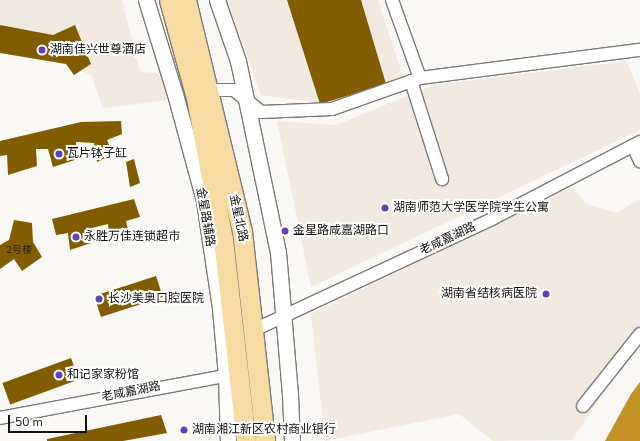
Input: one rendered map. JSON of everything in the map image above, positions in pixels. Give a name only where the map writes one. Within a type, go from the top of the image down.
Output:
[{"type":"main road","name":"金星北路","points":[[169,0],[196,98],[223,239],[233,374],[246,441]]},
{"type":"main road","name":"金星北路","points":[[186,0],[242,231],[265,441]]},
{"type":"street","name":"金星路辅路","points":[[146,0],[176,94],[204,201],[220,308],[233,374],[228,441]]},
{"type":"street","points":[[217,0],[238,61],[278,252],[290,395],[292,441]]},
{"type":"street","points":[[392,0],[416,80],[442,180]]},
{"type":"street","points":[[208,90],[234,90],[261,112],[332,110],[416,80],[640,50]]},
{"type":"street","name":"老咸嘉湖路","points":[[254,330],[492,219],[636,144]]},
{"type":"street","points":[[636,144],[640,161]]},
{"type":"street","points":[[583,406],[640,334]]},
{"type":"street","name":"老咸嘉湖路","points":[[0,418],[233,374]]},
{"type":"shaded area","points":[[0,0],[122,0],[140,72],[158,73],[169,100],[103,108],[91,75],[66,64],[0,53]]},
{"type":"shaded area","points":[[227,0],[378,0],[404,80],[342,106],[261,95]]},
{"type":"shaded area","name":"湖南师范大学医学院学生公寓","points":[[627,61],[640,94],[640,130],[311,287],[277,121],[336,125],[434,85]]},
{"type":"shaded area","name":"湖南省结核病医院","points":[[573,187],[586,204],[617,213],[640,199],[640,337],[572,440],[493,441],[459,414],[325,441],[311,314]]},
{"type":"shaded area","points":[[640,382],[640,441],[605,441],[631,394]]},
{"type":"building","points":[[287,0],[361,0],[386,84],[320,104]]},
{"type":"building","points":[[0,25],[53,35],[75,25],[91,64],[74,75],[66,64],[0,53]]},
{"type":"building","points":[[121,121],[122,134],[107,140],[113,154],[97,162],[94,143],[76,142],[78,159],[53,167],[48,149],[36,149],[37,166],[8,175],[7,155],[0,156],[0,141],[81,122]]},
{"type":"building","points":[[134,159],[140,183],[130,187],[126,162]]},
{"type":"building","points":[[134,199],[140,217],[126,221],[129,235],[110,239],[108,224],[88,229],[91,243],[70,250],[68,233],[56,235],[52,219]]},
{"type":"building","points":[[14,220],[32,223],[33,242],[42,257],[22,271],[14,259],[0,269],[0,245],[9,240]]},
{"type":"building","points":[[156,276],[163,297],[101,317],[94,296]]},
{"type":"building","points":[[71,358],[79,380],[10,405],[2,383]]},
{"type":"building","points":[[161,415],[167,433],[123,441],[47,441],[47,439]]},
{"type":"place","name":"湖南佳兴世尊酒店","points":[[42,50]]},
{"type":"place","name":"瓦片钵子缸","points":[[59,154]]},
{"type":"place","name":"湖南师范大学医学院学生公寓","points":[[385,208]]},
{"type":"place","name":"金星路咸嘉湖路口","points":[[285,231]]},
{"type":"place","name":"永胜万佳连锁超市","points":[[76,237]]},
{"type":"place","name":"湖南省结核病医院","points":[[546,294]]},
{"type":"place","name":"长沙美奥口腔医院","points":[[99,299]]},
{"type":"place","name":"和记家家粉馆","points":[[59,375]]},
{"type":"place","name":"湖南湘江新区农村商业银行","points":[[184,430]]}]
